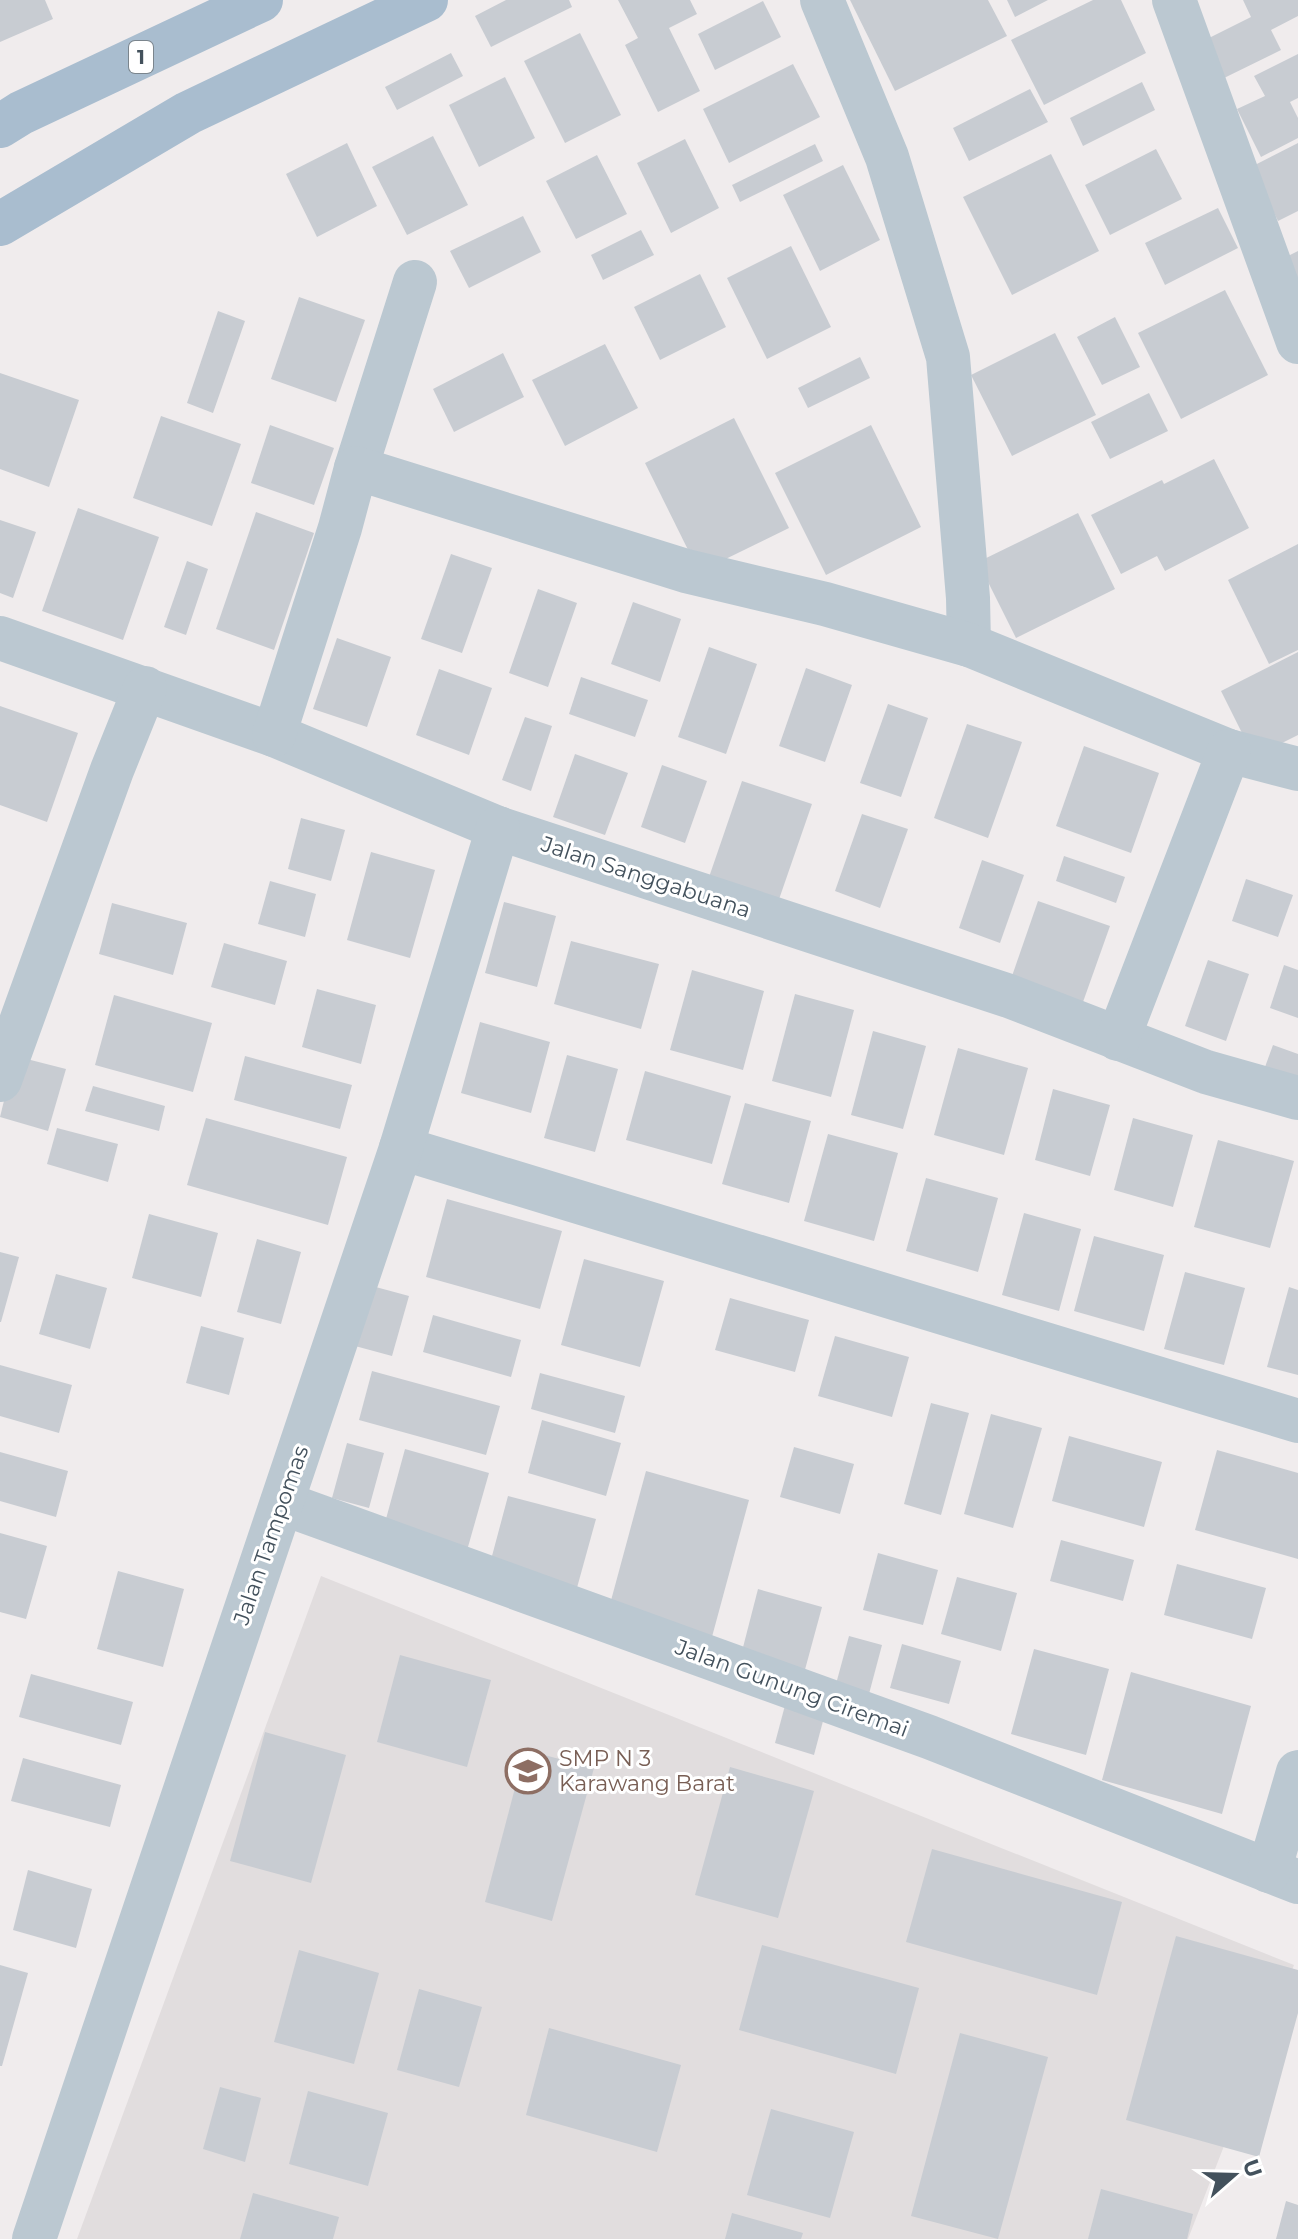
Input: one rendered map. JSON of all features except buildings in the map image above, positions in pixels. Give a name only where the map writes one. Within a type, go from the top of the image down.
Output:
[{"type":"main road","name":"1","points":[[7,119],[261,0]]},
{"type":"main road","points":[[0,224],[188,113],[426,0]]},
{"type":"street","points":[[822,0],[887,157],[948,357],[968,598],[969,645]]},
{"type":"street","points":[[1174,0],[1298,342]]},
{"type":"street","points":[[274,735],[415,282]]},
{"type":"street","points":[[356,468],[686,571],[825,604],[969,645],[1229,751],[1298,769]]},
{"type":"street","name":"Jalan Sanggabuana","points":[[0,638],[274,735],[498,828],[1009,996],[1206,1072],[1298,1098]]},
{"type":"street","points":[[0,1080],[112,770],[145,688]]},
{"type":"street","points":[[1118,1039],[1229,751]]},
{"type":"street","name":"Jalan Tampomas","points":[[34,2239],[401,1148],[498,828]]},
{"type":"street","points":[[401,1148],[1298,1421]]},
{"type":"street","name":"Jalan Gunung Ciremai","points":[[282,1503],[929,1737],[1284,1876]]},
{"type":"street","points":[[1284,1876],[1298,1772]]},
{"type":"shaded area","name":"SMP N 3 Karawang Barat","points":[[321,1576],[1294,1965],[1188,2239],[77,2239]]},
{"type":"place","name":"SMP N 3 Karawang Barat","points":[[528,1771]]}]
